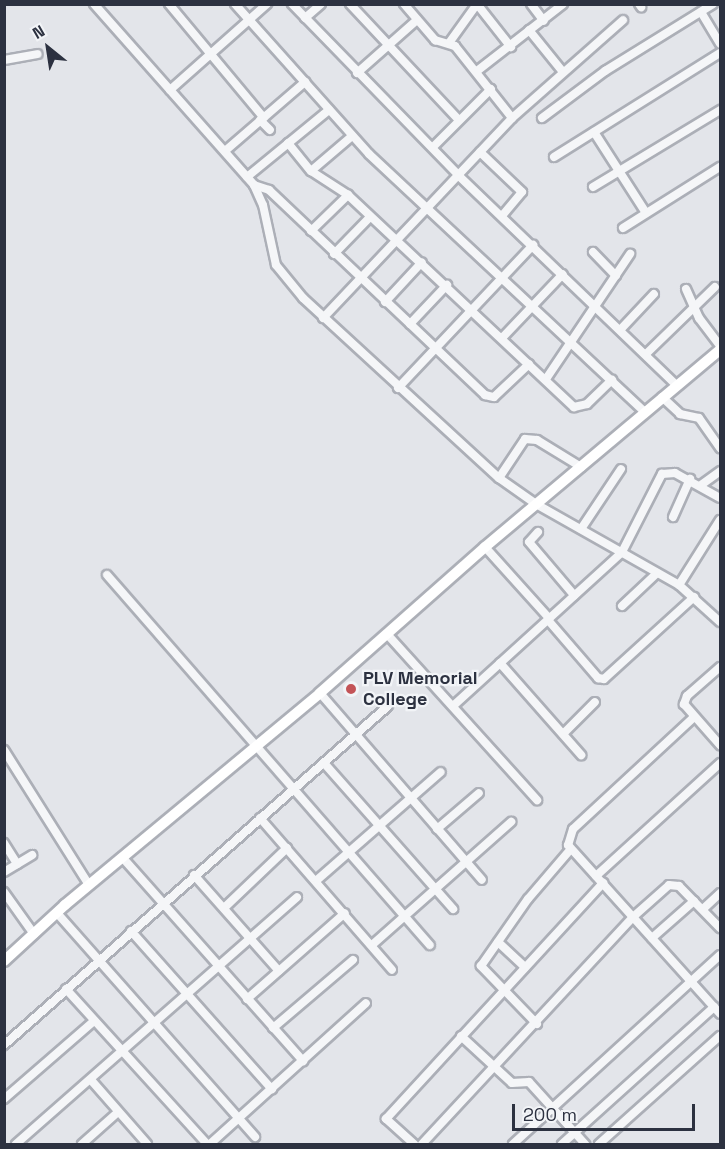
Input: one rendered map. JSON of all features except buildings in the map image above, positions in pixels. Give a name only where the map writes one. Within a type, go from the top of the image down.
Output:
[{"type":"main road","points":[[4,961],[122,857],[320,693],[485,547],[676,385],[720,351]]},
{"type":"street","points":[[94,4],[254,185],[263,205],[276,265],[323,318],[499,478],[536,504],[679,585],[720,622]]},
{"type":"street","points":[[169,4],[270,130]]},
{"type":"street","points":[[235,4],[352,136],[428,209],[534,304],[645,412]]},
{"type":"street","points":[[170,90],[267,4]]},
{"type":"street","points":[[292,4],[459,176],[621,329],[676,385]]},
{"type":"street","points":[[305,18],[321,4]]},
{"type":"street","points":[[350,4],[459,120]]},
{"type":"street","points":[[404,4],[435,40],[449,43],[477,71],[512,118]]},
{"type":"street","points":[[449,43],[477,4],[511,47]]},
{"type":"street","points":[[531,4],[544,21]]},
{"type":"street","points":[[477,71],[511,47],[563,4]]},
{"type":"street","points":[[542,118],[605,71],[714,4]]},
{"type":"street","points":[[701,12],[720,45]]},
{"type":"street","points":[[357,73],[417,20]]},
{"type":"street","points":[[323,318],[512,118],[623,20]]},
{"type":"street","points":[[530,30],[563,72]]},
{"type":"street","points":[[554,157],[720,53]]},
{"type":"street","points":[[4,60],[37,54]]},
{"type":"street","points":[[225,151],[305,82]]},
{"type":"street","points":[[433,147],[491,89]]},
{"type":"street","points":[[247,177],[329,110]]},
{"type":"street","points":[[593,187],[720,110]]},
{"type":"street","points":[[594,132],[646,213]]},
{"type":"street","points":[[311,171],[352,136]]},
{"type":"street","points":[[288,143],[311,171],[348,195],[397,242],[422,261],[578,408],[587,404],[612,380]]},
{"type":"street","points":[[480,152],[522,192],[502,216]]},
{"type":"street","points":[[623,228],[720,166]]},
{"type":"street","points":[[254,185],[269,190],[360,280],[489,398],[529,363]]},
{"type":"street","points":[[311,231],[348,195]]},
{"type":"street","points":[[334,254],[370,217]]},
{"type":"street","points":[[398,388],[533,245]]},
{"type":"street","points":[[593,252],[616,276]]},
{"type":"street","points":[[546,379],[630,254]]},
{"type":"street","points":[[385,302],[422,261]]},
{"type":"street","points":[[502,338],[563,274]]},
{"type":"street","points":[[410,324],[447,285]]},
{"type":"street","points":[[646,354],[695,309],[715,287]]},
{"type":"street","points":[[686,289],[720,351]]},
{"type":"street","points":[[621,329],[654,294]]},
{"type":"street","points":[[662,397],[680,414],[699,418],[720,448]]},
{"type":"street","points":[[499,478],[525,439],[537,440],[581,467]]},
{"type":"street","points":[[581,529],[621,469]]},
{"type":"street","points":[[701,485],[720,471]]},
{"type":"street","points":[[453,706],[622,552],[662,474],[672,472],[690,479],[720,498]]},
{"type":"street","points":[[673,518],[690,479]]},
{"type":"street","points":[[679,585],[720,520]]},
{"type":"street","points":[[538,532],[530,544],[574,595]]},
{"type":"street","points":[[485,547],[598,678],[604,679],[694,597]]},
{"type":"street","points":[[622,606],[657,573]]},
{"type":"street","points":[[107,575],[254,748],[402,917],[430,945]]},
{"type":"street","points":[[387,634],[537,800]]},
{"type":"street","points":[[500,663],[581,755]]},
{"type":"street","points":[[720,667],[684,701],[693,718],[720,745]]},
{"type":"street","points":[[320,693],[482,880]]},
{"type":"street","points":[[563,734],[595,702]]},
{"type":"street","points":[[4,1045],[162,903],[388,706]]},
{"type":"street","points":[[562,1144],[717,1010],[570,850],[568,839],[573,829],[693,718]]},
{"type":"street","points":[[4,750],[89,885]]},
{"type":"street","points":[[324,763],[453,909]]},
{"type":"street","points":[[414,1144],[386,1119],[525,967],[599,879],[720,763]]},
{"type":"street","points":[[317,880],[441,772]]},
{"type":"street","points":[[437,829],[479,793]]},
{"type":"street","points":[[260,818],[317,880],[392,970]]},
{"type":"street","points":[[372,945],[511,822]]},
{"type":"street","points":[[4,843],[17,864]]},
{"type":"street","points":[[224,908],[287,848]]},
{"type":"street","points":[[537,1024],[481,966],[570,850]]},
{"type":"street","points":[[4,872],[32,855]]},
{"type":"street","points":[[122,857],[303,1061]]},
{"type":"street","points":[[194,875],[279,971]]},
{"type":"street","points":[[422,1144],[537,1024],[633,917],[672,884],[694,901],[720,928]]},
{"type":"street","points":[[4,892],[33,934]]},
{"type":"street","points":[[702,909],[720,893]]},
{"type":"street","points":[[16,1144],[297,897]]},
{"type":"street","points":[[652,938],[694,901]]},
{"type":"street","points":[[57,913],[255,1137]]},
{"type":"street","points":[[247,999],[345,914]]},
{"type":"street","points":[[131,931],[272,1089]]},
{"type":"street","points":[[498,942],[525,967]]},
{"type":"street","points":[[513,1144],[720,955]]},
{"type":"street","points":[[273,1028],[352,960]]},
{"type":"street","points":[[66,989],[208,1144],[366,1004]]},
{"type":"street","points":[[4,1099],[94,1021]]},
{"type":"street","points":[[462,1036],[512,1083],[529,1082],[585,1144]]},
{"type":"street","points":[[599,1144],[720,1036]]},
{"type":"street","points":[[91,1080],[144,1144]]},
{"type":"street","points":[[82,1144],[118,1112]]},
{"type":"place","name":"PLV Memorial College","points":[[351,689]]}]
